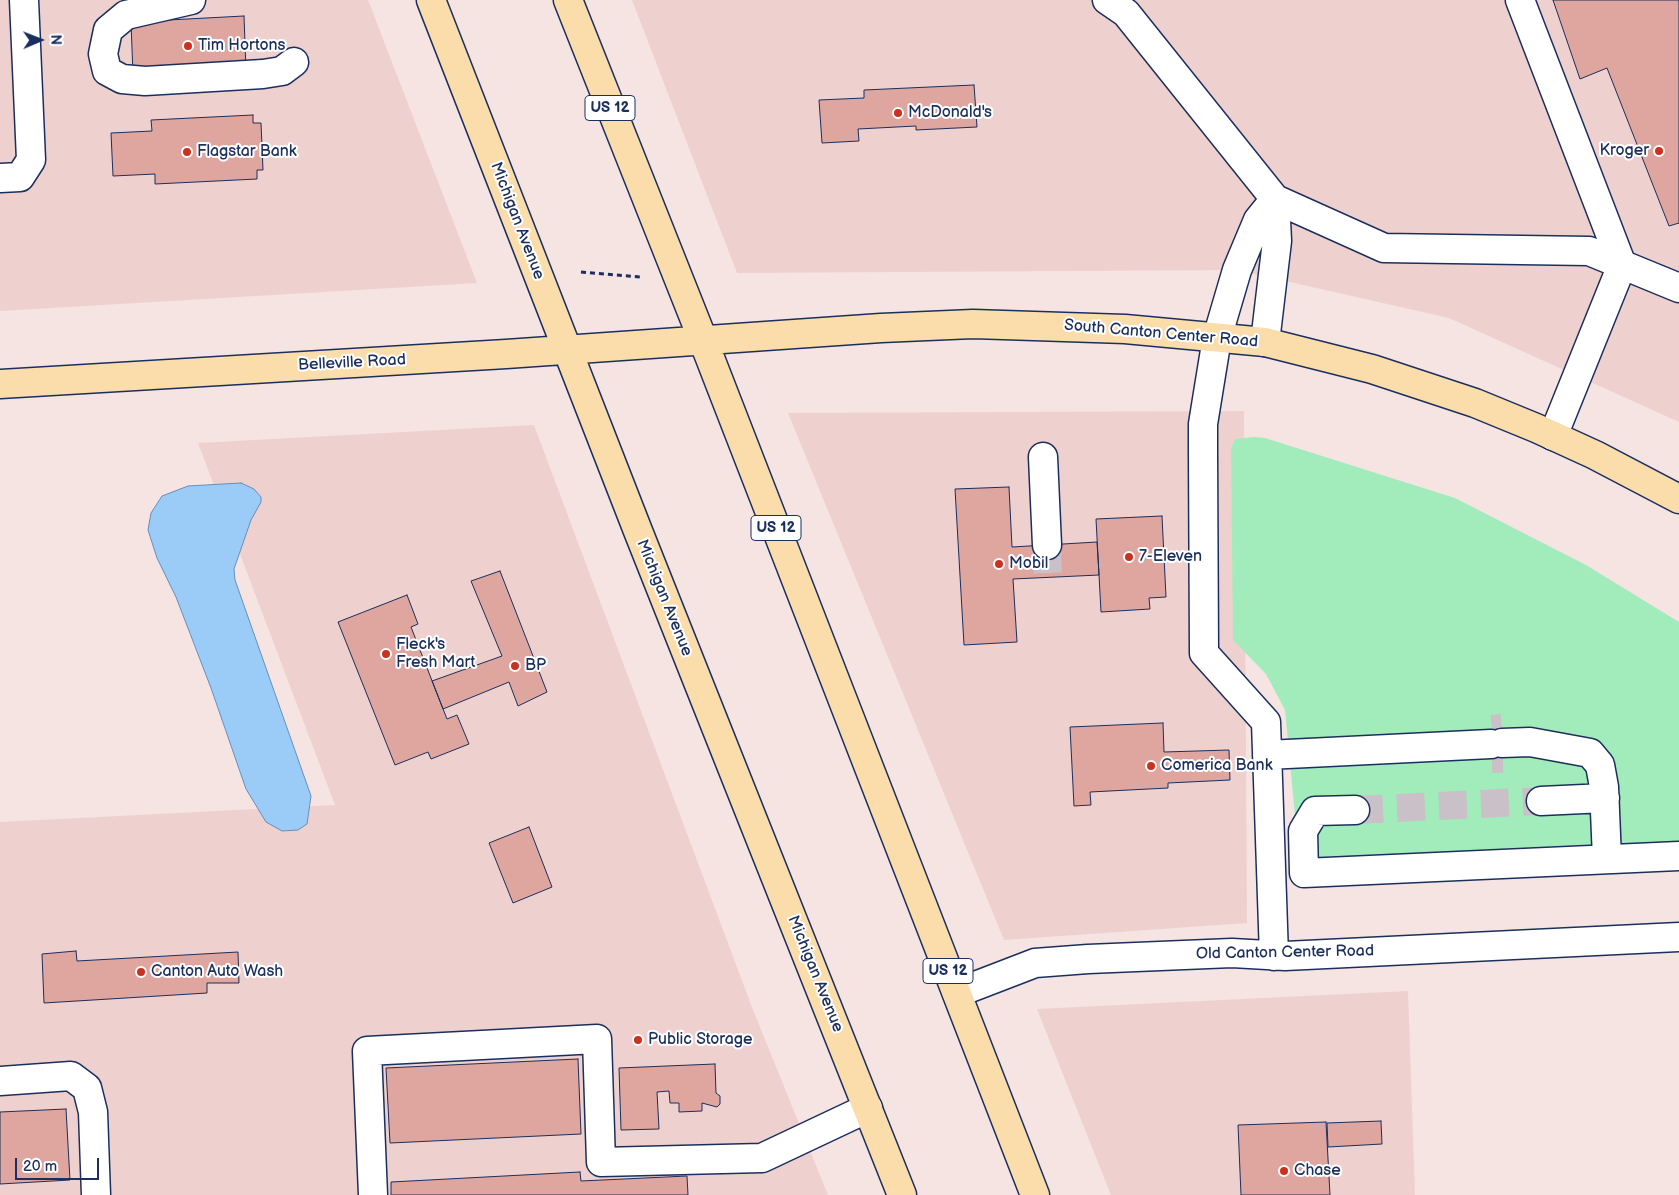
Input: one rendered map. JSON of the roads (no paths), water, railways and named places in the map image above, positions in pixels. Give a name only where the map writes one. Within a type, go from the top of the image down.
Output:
[{"type":"main road","name":"Michigan Avenue","points":[[431,0],[567,350],[902,1195]]},
{"type":"main road","name":"US 12","points":[[568,0],[703,340],[1035,1195]]},
{"type":"main road","name":"South Canton Center Road","points":[[703,340],[974,324],[1125,329],[1265,342],[1372,369],[1475,403],[1595,455],[1679,499]]},
{"type":"main road","name":"Belleville Road","points":[[0,384],[703,340]]},
{"type":"street","points":[[0,178],[20,177],[31,160],[24,0]]},
{"type":"street","points":[[190,0],[126,15],[108,30],[103,54],[107,71],[122,79],[145,81],[263,74],[282,71],[294,62]]},
{"type":"street","points":[[1106,0],[1126,12],[1275,199],[1384,248],[1589,251],[1679,288]]},
{"type":"street","points":[[1520,0],[1622,265],[1553,436]]},
{"type":"street","points":[[1274,956],[1266,722],[1204,653],[1203,424],[1217,338],[1237,270],[1258,220],[1275,199]]},
{"type":"street","points":[[1265,342],[1277,240],[1275,199]]},
{"type":"street","points":[[1043,457],[1046,545]]},
{"type":"street","points":[[1267,755],[1456,744],[1471,730],[1497,744],[1530,742],[1590,753],[1600,765],[1605,798],[1607,859]]},
{"type":"street","points":[[1541,801],[1605,798]]},
{"type":"street","points":[[1355,810],[1316,811],[1303,831],[1304,873],[1679,856]]},
{"type":"street","name":"Old Canton Center Road","points":[[957,993],[1035,963],[1232,953],[1274,956],[1679,937]]},
{"type":"street","points":[[373,1195],[367,1052],[597,1039],[601,1162],[762,1158],[868,1108]]},
{"type":"street","points":[[0,1081],[71,1076],[87,1088],[93,1112],[96,1195]]},
{"type":"water","points":[[241,483],[254,489],[261,497],[261,502],[251,520],[234,569],[235,580],[311,796],[307,824],[298,830],[282,831],[266,822],[246,789],[211,688],[176,597],[157,558],[148,530],[151,513],[162,496],[188,486]]},
{"type":"tunnel","points":[[1047,545],[1048,578]]},
{"type":"tunnel","points":[[1492,729],[1502,728]]},
{"type":"tunnel","points":[[1492,759],[1503,759]]},
{"type":"tunnel","points":[[1355,810],[1541,801]]},
{"type":"place","name":"Tim Hortons","points":[[188,46]]},
{"type":"place","name":"McDonald's","points":[[898,113]]},
{"type":"place","name":"Kroger","points":[[1659,151]]},
{"type":"place","name":"Flagstar Bank","points":[[187,152]]},
{"type":"place","name":"7-Eleven","points":[[1129,557]]},
{"type":"place","name":"Mobil","points":[[999,564]]},
{"type":"place","name":"Fleck's Fresh Mart","points":[[386,654]]},
{"type":"place","name":"BP","points":[[515,666]]},
{"type":"place","name":"Comerica Bank","points":[[1151,766]]},
{"type":"place","name":"Canton Auto Wash","points":[[141,972]]},
{"type":"place","name":"Public Storage","points":[[638,1040]]},
{"type":"place","name":"Chase","points":[[1284,1171]]}]
